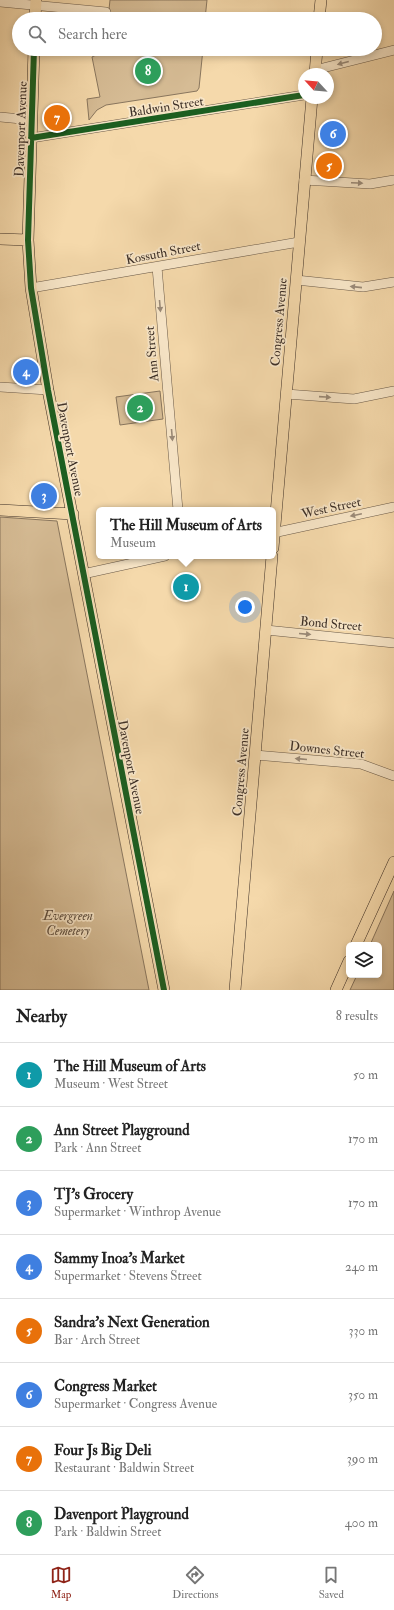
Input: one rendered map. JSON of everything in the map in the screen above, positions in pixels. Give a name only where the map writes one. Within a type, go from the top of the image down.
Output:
[{"type":"main road","points":[[320,12],[321,0]]},
{"type":"main road","points":[[35,12],[36,2]]},
{"type":"main road","name":"Davenport Avenue","points":[[34,56],[28,240],[31,288],[48,390],[164,990]]},
{"type":"main road","points":[[315,68],[316,56]]},
{"type":"main road","name":"Congress Avenue","points":[[276,510],[311,104]]},
{"type":"main road","points":[[0,239],[28,240]]},
{"type":"main road","points":[[0,510],[72,514]]},
{"type":"main road","name":"Congress Avenue","points":[[234,990],[272,559]]},
{"type":"main road","points":[[357,942],[394,862]]},
{"type":"main road","points":[[336,990],[346,968]]},
{"type":"street","points":[[0,2],[36,2],[106,12]]},
{"type":"street","points":[[382,53],[394,50]]},
{"type":"street","points":[[329,68],[372,56]]},
{"type":"street","name":"Baldwin Street","points":[[31,138],[298,96]]},
{"type":"street","points":[[0,117],[32,120]]},
{"type":"street","points":[[304,180],[370,184],[394,180]]},
{"type":"street","name":"Kossuth Street","points":[[31,288],[157,267],[227,253],[299,242]]},
{"type":"street","name":"Ann Street","points":[[157,267],[178,507]]},
{"type":"street","points":[[296,280],[363,287],[394,282]]},
{"type":"street","points":[[0,387],[48,390]]},
{"type":"street","points":[[286,394],[354,398],[394,391]]},
{"type":"street","name":"West Street","points":[[276,533],[394,506]]},
{"type":"street","points":[[83,574],[151,559]]},
{"type":"street","name":"Bond Street","points":[[266,630],[394,642]]},
{"type":"street","name":"Downes Street","points":[[255,756],[362,764],[394,776]]},
{"type":"green space","points":[[110,0],[207,0],[206,12],[109,12]]},
{"type":"green space","points":[[202,56],[199,88],[197,91],[106,105],[97,110],[89,120],[87,99],[100,97],[92,57]]},
{"type":"green space","points":[[160,391],[163,419],[120,425],[116,397]]},
{"type":"green space","name":"Evergreen Cemetery","points":[[0,517],[57,521],[149,990],[0,990]]},
{"type":"green space","points":[[394,891],[394,990],[350,990],[356,978],[382,978],[382,942],[371,942]]},
{"type":"cycle path","points":[[34,56],[28,240],[31,288],[48,390],[164,990]]},
{"type":"cycle path","points":[[31,138],[298,96]]},
{"type":"place","name":"Davenport Playground","points":[[148,71]]},
{"type":"place","name":"Four Js Big Deli","points":[[57,118]]},
{"type":"place","name":"Congress Market","points":[[333,134]]},
{"type":"place","name":"Sandra's Next Generation","points":[[329,166]]},
{"type":"place","name":"Sammy Inoa's Market","points":[[26,372]]},
{"type":"place","name":"Ann Street Playground","points":[[140,408]]},
{"type":"place","name":"TJ's Grocery","points":[[44,496]]},
{"type":"place","name":"The Hill Museum of Arts","points":[[186,587]]}]
